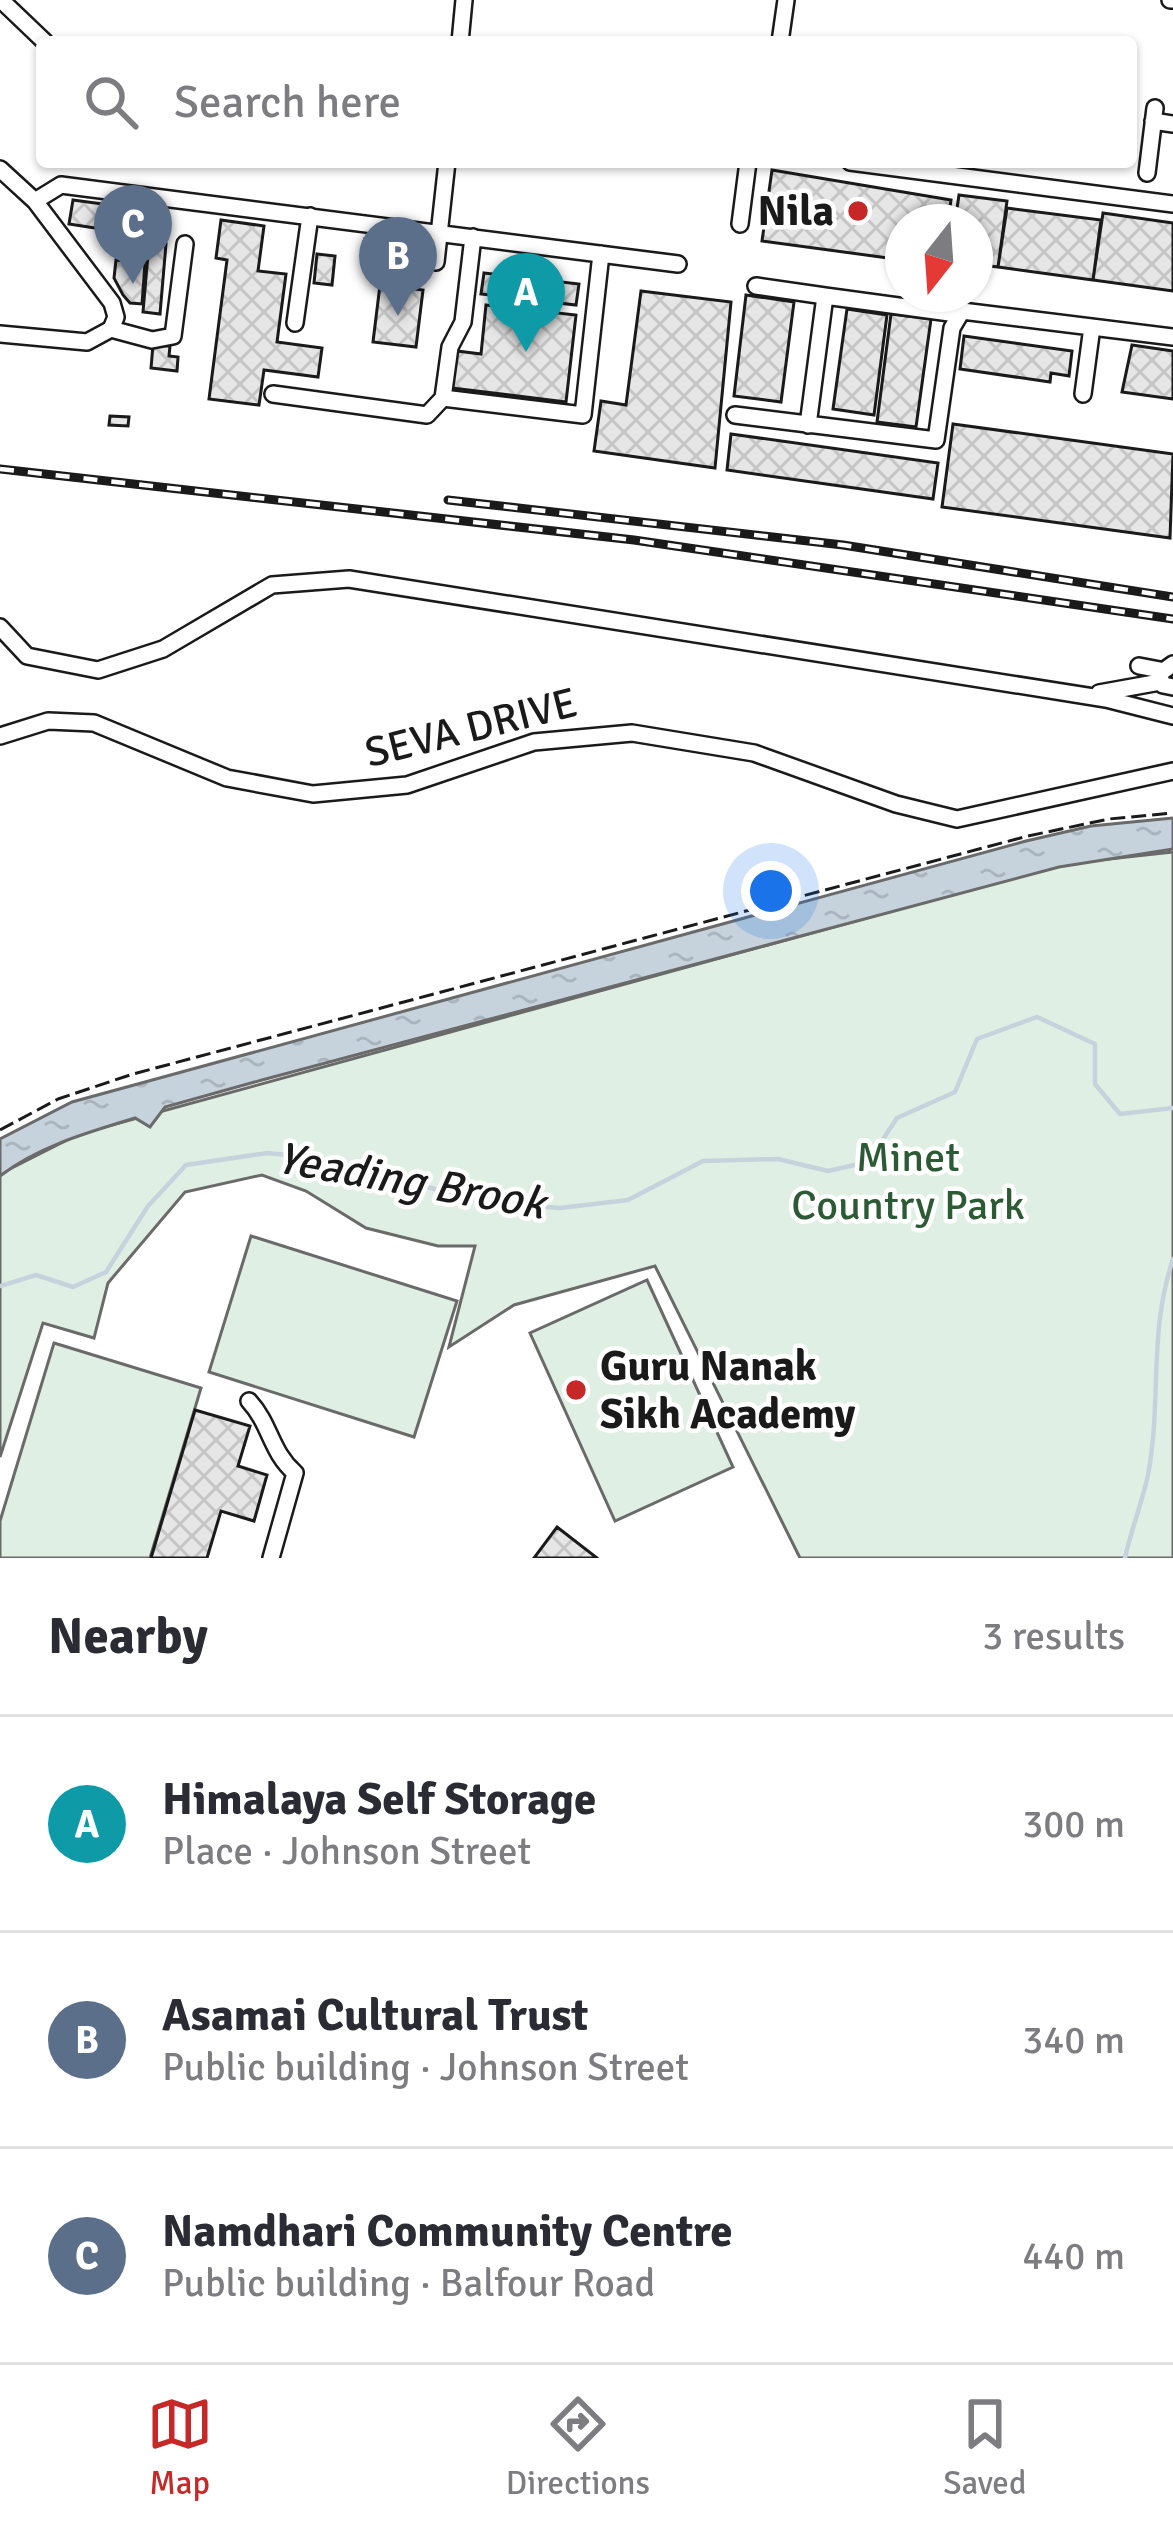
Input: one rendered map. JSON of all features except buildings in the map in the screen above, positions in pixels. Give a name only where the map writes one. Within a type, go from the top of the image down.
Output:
[{"type":"street","points":[[1,0],[39,36]]},
{"type":"street","points":[[461,36],[464,0]]},
{"type":"street","points":[[781,36],[786,0]]},
{"type":"street","points":[[1147,173],[1154,114],[1173,124]]},
{"type":"street","points":[[436,262],[446,168]]},
{"type":"street","points":[[740,224],[747,168]]},
{"type":"street","points":[[896,168],[1173,204]]},
{"type":"street","points":[[0,169],[35,201],[112,303],[116,317],[111,329],[87,342],[0,334]]},
{"type":"street","points":[[35,201],[61,185],[678,264]]},
{"type":"street","points":[[295,323],[310,216]]},
{"type":"street","points":[[272,394],[427,415],[443,398],[449,346],[463,322],[472,237]]},
{"type":"street","points":[[111,329],[152,340],[173,336],[185,244]]},
{"type":"street","points":[[443,398],[583,415],[601,254]]},
{"type":"street","points":[[756,286],[1173,337]]},
{"type":"street","points":[[808,424],[824,296]]},
{"type":"street","points":[[735,415],[936,440],[957,314]]},
{"type":"street","points":[[1082,394],[1092,326]]},
{"type":"street","points":[[0,627],[27,656],[98,670],[163,649],[272,585],[349,579],[1087,697],[1173,716]]},
{"type":"street","points":[[1139,666],[1167,676]]},
{"type":"street","points":[[1087,697],[1167,676]]},
{"type":"street","name":"SEVA DRIVE","points":[[0,736],[48,721],[94,723],[227,778],[313,794],[407,785],[552,739],[632,733],[754,754],[896,804],[957,819],[1173,771]]},
{"type":"street","points":[[249,1401],[264,1417],[274,1455],[295,1473],[271,1558]]},
{"type":"green space","name":"Minet Country Park","points":[[1173,852],[1173,1558],[800,1558],[655,1266],[514,1305],[449,1347],[475,1246],[438,1246],[366,1228],[306,1191],[262,1175],[185,1192],[108,1283],[94,1338],[43,1323],[0,1457],[0,1174],[79,1134],[1063,864]]},
{"type":"green space","points":[[251,1236],[457,1301],[414,1437],[209,1372]]},
{"type":"green space","points":[[647,1280],[733,1467],[615,1521],[530,1333]]},
{"type":"green space","points":[[54,1343],[201,1388],[150,1558],[0,1558],[0,1521]]},
{"type":"water","points":[[1173,818],[1173,849],[1059,867],[165,1107],[150,1127],[135,1118],[100,1129],[48,1148],[0,1176],[0,1139],[72,1102],[1026,841],[1091,826]]},
{"type":"waterway","name":"Yeading Brook","points":[[0,1286],[36,1275],[73,1287],[106,1272],[148,1206],[186,1165],[267,1153],[328,1159],[481,1202],[560,1208],[628,1200],[703,1161],[778,1159],[828,1171],[868,1162],[897,1118],[955,1092],[977,1039],[1037,1017],[1095,1044],[1095,1084],[1120,1114],[1173,1108]]},
{"type":"waterway","points":[[1125,1558],[1148,1475],[1161,1314],[1173,1259]]},
{"type":"railway","points":[[0,469],[634,540],[1173,619]]},
{"type":"railway","points":[[448,500],[843,545],[1173,597]]},
{"type":"fence","points":[[0,1130],[58,1099],[133,1074],[1028,836],[1109,819],[1173,813]]},
{"type":"place","name":"Nila","points":[[858,211]]},
{"type":"place","name":"Namdhari Community Centre","points":[[133,284]]},
{"type":"place","name":"Asamai Cultural Trust","points":[[398,316]]},
{"type":"place","name":"Himalaya Self Storage","points":[[526,352]]},
{"type":"place","name":"Guru Nanak Sikh Academy","points":[[576,1390]]}]
